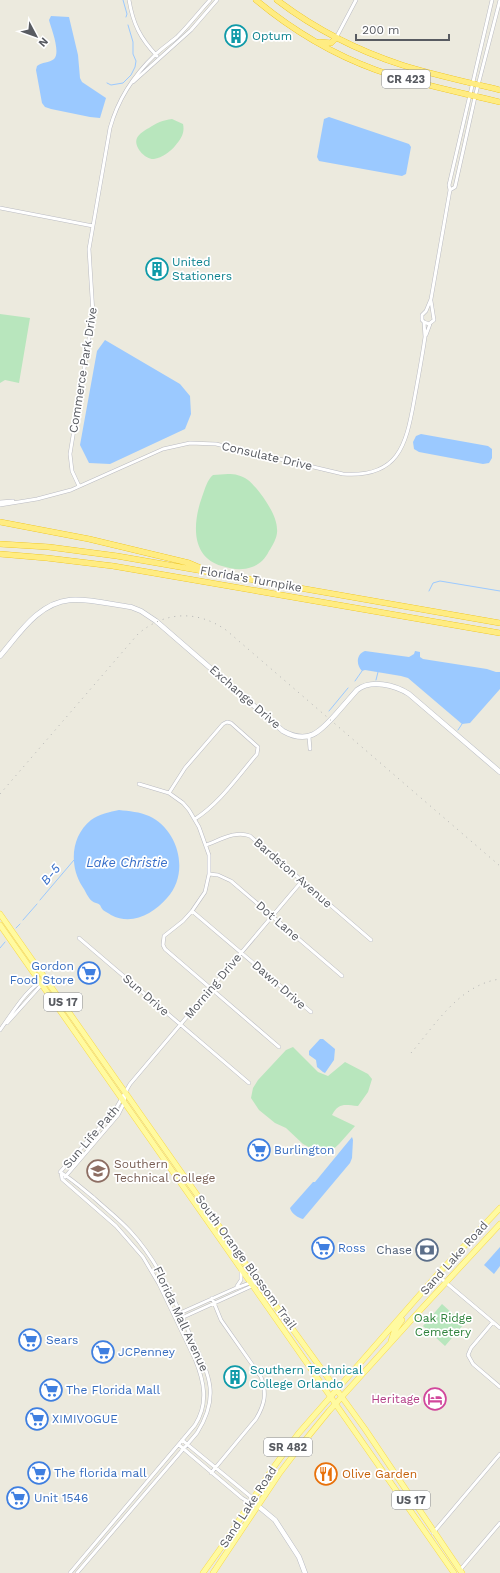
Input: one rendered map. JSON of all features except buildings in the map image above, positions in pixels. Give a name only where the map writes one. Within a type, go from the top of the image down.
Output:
[{"type":"highway","name":"CR 423","points":[[256,0],[282,20],[317,42],[347,58],[376,70],[411,81],[500,102]]},
{"type":"highway","name":"CR 423","points":[[277,0],[336,38],[368,53],[393,62],[500,90]]},
{"type":"highway","points":[[317,42],[331,43],[336,38]]},
{"type":"highway","points":[[0,522],[97,540],[189,563],[213,573]]},
{"type":"highway","name":"Florida's Turnpike","points":[[0,544],[49,547],[117,556],[500,623]]},
{"type":"highway","name":"Florida's Turnpike","points":[[0,554],[113,566],[500,633]]},
{"type":"main road","name":"South Orange Blossom Trail","points":[[0,914],[47,979],[124,1092],[375,1444],[461,1572]]},
{"type":"main road","name":"South Orange Blossom Trail","points":[[0,925],[454,1573]]},
{"type":"main road","name":"Sand Lake Road","points":[[203,1573],[284,1453],[336,1390],[437,1275],[500,1208]]},
{"type":"main road","name":"Sand Lake Road","points":[[215,1571],[288,1461],[335,1404],[500,1224]]},
{"type":"main road","points":[[391,1342],[394,1332],[414,1302]]},
{"type":"main road","points":[[424,1530],[427,1532],[434,1532]]},
{"type":"main road","points":[[428,1537],[439,1540]]},
{"type":"main road","points":[[211,1563],[215,1571]]},
{"type":"street","points":[[129,0],[134,24],[140,36],[159,58]]},
{"type":"street","name":"Commerce Park Drive","points":[[79,486],[72,471],[70,454],[93,314],[93,296],[89,259],[109,132],[114,114],[126,90],[136,75],[156,54],[185,28],[210,0]]},
{"type":"street","name":"Commerce Park Drive","points":[[126,90],[191,30],[217,0]]},
{"type":"street","points":[[336,38],[356,0]]},
{"type":"street","points":[[431,299],[432,312],[435,318],[430,323],[424,322],[422,320],[422,315],[426,311],[431,299],[450,190],[449,185],[463,122],[476,84],[482,44],[492,0]]},
{"type":"street","points":[[450,190],[455,187],[473,96],[500,0]]},
{"type":"street","points":[[482,44],[488,45]]},
{"type":"street","points":[[463,122],[460,147],[463,152]]},
{"type":"street","points":[[0,208],[93,226]]},
{"type":"street","points":[[426,311],[432,312]]},
{"type":"street","name":"Consulate Drive","points":[[424,322],[425,337]]},
{"type":"street","name":"Consulate Drive","points":[[0,505],[50,496],[79,486],[163,449],[197,443],[227,447],[344,474],[364,475],[375,472],[386,466],[394,459],[402,448],[406,439],[425,337],[430,323]]},
{"type":"street","name":"Consulate Drive","points":[[0,502],[19,502]]},
{"type":"street","name":"Exchange Drive","points":[[0,656],[33,618],[49,606],[70,600],[131,607],[141,611],[156,621],[283,731],[290,735],[309,737]]},
{"type":"street","points":[[310,750],[309,737],[325,728],[363,685],[375,684],[396,687],[409,694],[500,772]]},
{"type":"street","points":[[169,793],[185,768],[223,724],[227,722],[231,723],[258,747],[257,754],[210,808],[195,819]]},
{"type":"street","points":[[139,784],[169,793],[183,803],[195,819],[206,845],[210,864],[210,874],[205,892],[183,921],[164,936],[163,945],[210,988],[279,1047]]},
{"type":"street","name":"Bardston Avenue","points":[[206,845],[236,834],[250,836],[372,940]]},
{"type":"street","name":"Dot Lane","points":[[210,874],[218,875],[231,881],[342,976]]},
{"type":"street","name":"Morning Drive","points":[[124,1092],[210,988],[302,881]]},
{"type":"street","name":"Dawn Drive","points":[[192,911],[311,1012]]},
{"type":"street","name":"Sun Drive","points":[[79,938],[249,1084]]},
{"type":"street","points":[[1,1029],[23,999],[47,979]]},
{"type":"street","points":[[1,1029],[27,1002],[41,983]]},
{"type":"street","points":[[23,999],[27,1002]]},
{"type":"street","name":"Sun Life Path","points":[[62,1179],[118,1115],[123,1101],[124,1092]]},
{"type":"street","name":"Sun Life Path","points":[[60,1172],[123,1101]]},
{"type":"street","points":[[91,1137],[95,1141]]},
{"type":"street","points":[[60,1172],[62,1179]]},
{"type":"street","name":"Florida Mall Avenue","points":[[60,1172],[66,1175],[131,1231],[156,1264],[183,1318],[207,1372],[211,1398],[206,1420],[77,1573]]},
{"type":"street","name":"Florida Mall Avenue","points":[[62,1179],[116,1226],[136,1248],[152,1270],[175,1315],[201,1373],[205,1396],[200,1417],[179,1445],[70,1573]]},
{"type":"street","points":[[236,1288],[241,1280],[240,1269]]},
{"type":"street","points":[[437,1275],[500,1328]]},
{"type":"street","points":[[177,1320],[214,1304],[258,1280]]},
{"type":"street","points":[[175,1315],[236,1288],[251,1284]]},
{"type":"street","points":[[212,1298],[221,1320],[260,1377],[264,1386],[265,1396],[262,1410],[256,1419],[212,1473]]},
{"type":"street","points":[[493,1322],[471,1348],[468,1355],[473,1364],[500,1387]]},
{"type":"street","points":[[182,1440],[250,1496],[252,1501],[275,1520],[299,1557],[305,1573]]},
{"type":"street","points":[[179,1445],[247,1501],[252,1501]]},
{"type":"street","points":[[434,1532],[500,1454]]},
{"type":"street","points":[[461,1572],[500,1523]]},
{"type":"street","points":[[90,1549],[94,1553]]},
{"type":"green space","points":[[172,119],[183,124],[183,133],[181,138],[169,152],[163,156],[151,159],[144,155],[138,148],[136,141],[137,138],[144,131],[157,123]]},
{"type":"green space","points":[[0,314],[30,318],[19,383],[5,380],[0,383]]},
{"type":"green space","points":[[228,474],[240,476],[252,484],[267,502],[276,523],[277,532],[274,543],[260,563],[248,568],[233,569],[212,561],[204,555],[199,547],[197,538],[197,517],[208,482],[213,475]]},
{"type":"green space","points":[[293,1047],[318,1072],[328,1076],[345,1062],[368,1074],[372,1079],[368,1092],[358,1106],[340,1106],[332,1115],[355,1126],[326,1156],[303,1144],[286,1128],[275,1123],[259,1110],[251,1098],[253,1088],[258,1080],[286,1050]]},
{"type":"green space","name":"Oak Ridge Cemetery","points":[[442,1304],[464,1324],[445,1346],[423,1326]]},
{"type":"water","points":[[51,16],[69,17],[78,55],[80,78],[82,82],[106,98],[100,118],[51,109],[45,107],[42,103],[36,70],[37,66],[54,59],[56,56],[56,46],[49,20]]},
{"type":"water","points":[[329,117],[409,144],[411,147],[406,174],[402,176],[319,161],[317,157],[324,119]]},
{"type":"water","points":[[105,340],[180,384],[190,396],[191,414],[185,429],[110,464],[89,463],[80,445],[97,351]]},
{"type":"water","points":[[421,434],[488,446],[492,449],[492,458],[489,463],[483,464],[419,452],[414,449],[413,442],[416,436]]},
{"type":"water","points":[[365,651],[409,657],[414,654],[415,651],[420,652],[420,657],[423,659],[500,672],[500,689],[470,723],[462,724],[408,678],[365,670],[362,671],[358,660],[362,652]]},
{"type":"water","name":"Lake Christie","points":[[119,810],[146,815],[159,823],[168,831],[178,853],[178,877],[174,888],[167,898],[155,909],[142,917],[134,919],[119,918],[111,915],[103,910],[99,904],[92,901],[82,886],[75,869],[74,851],[79,834],[84,827],[97,816]]},
{"type":"water","points":[[320,1039],[323,1039],[335,1049],[334,1060],[325,1073],[317,1067],[316,1060],[309,1055],[309,1051]]},
{"type":"water","points":[[352,1137],[352,1158],[350,1163],[303,1219],[297,1216],[290,1208],[313,1182],[315,1182]]},
{"type":"water","points":[[500,1247],[500,1266],[494,1274],[484,1265]]},
{"type":"waterway","points":[[123,0],[127,14],[126,17]]},
{"type":"waterway","points":[[107,83],[111,85],[123,83],[131,75],[135,67],[136,61],[133,54],[133,42],[128,25]]},
{"type":"waterway","points":[[429,591],[433,583],[440,581],[500,591]]},
{"type":"waterway","points":[[355,681],[362,671]]},
{"type":"waterway","points":[[376,680],[378,672]]},
{"type":"waterway","points":[[329,711],[348,688]]},
{"type":"waterway","points":[[458,730],[462,724]]},
{"type":"waterway","name":"B-5","points":[[40,900],[74,860]]},
{"type":"waterway","name":"B-5","points":[[23,920],[37,904]]},
{"type":"waterway","name":"B-5","points":[[16,928],[20,924]]},
{"type":"waterway","name":"B-5","points":[[0,948],[5,942]]},
{"type":"railway","points":[[0,794],[138,634],[148,626],[170,617],[193,616],[215,623],[226,630],[500,866]]},
{"type":"railway","points":[[411,1053],[439,1018],[460,997],[485,983],[500,979]]},
{"type":"place","name":"Optum","points":[[236,36]]},
{"type":"place","name":"United Stationers","points":[[157,269]]},
{"type":"place","name":"Gordon Food Store","points":[[89,973]]},
{"type":"place","name":"Burlington","points":[[259,1150]]},
{"type":"place","name":"Southern Technical College","points":[[98,1171]]},
{"type":"place","name":"Ross","points":[[323,1248]]},
{"type":"place","name":"Chase","points":[[427,1250]]},
{"type":"place","name":"Sears","points":[[30,1340]]},
{"type":"place","name":"JCPenney","points":[[103,1352]]},
{"type":"place","name":"Southern Technical College Orlando","points":[[235,1377]]},
{"type":"place","name":"The Florida Mall","points":[[51,1390]]},
{"type":"place","name":"Heritage","points":[[435,1399]]},
{"type":"place","name":"XIMIVOGUE","points":[[37,1419]]},
{"type":"place","name":"The florida mall","points":[[39,1473]]},
{"type":"place","name":"Olive Garden","points":[[326,1474]]},
{"type":"place","name":"Unit 1546","points":[[18,1498]]}]
